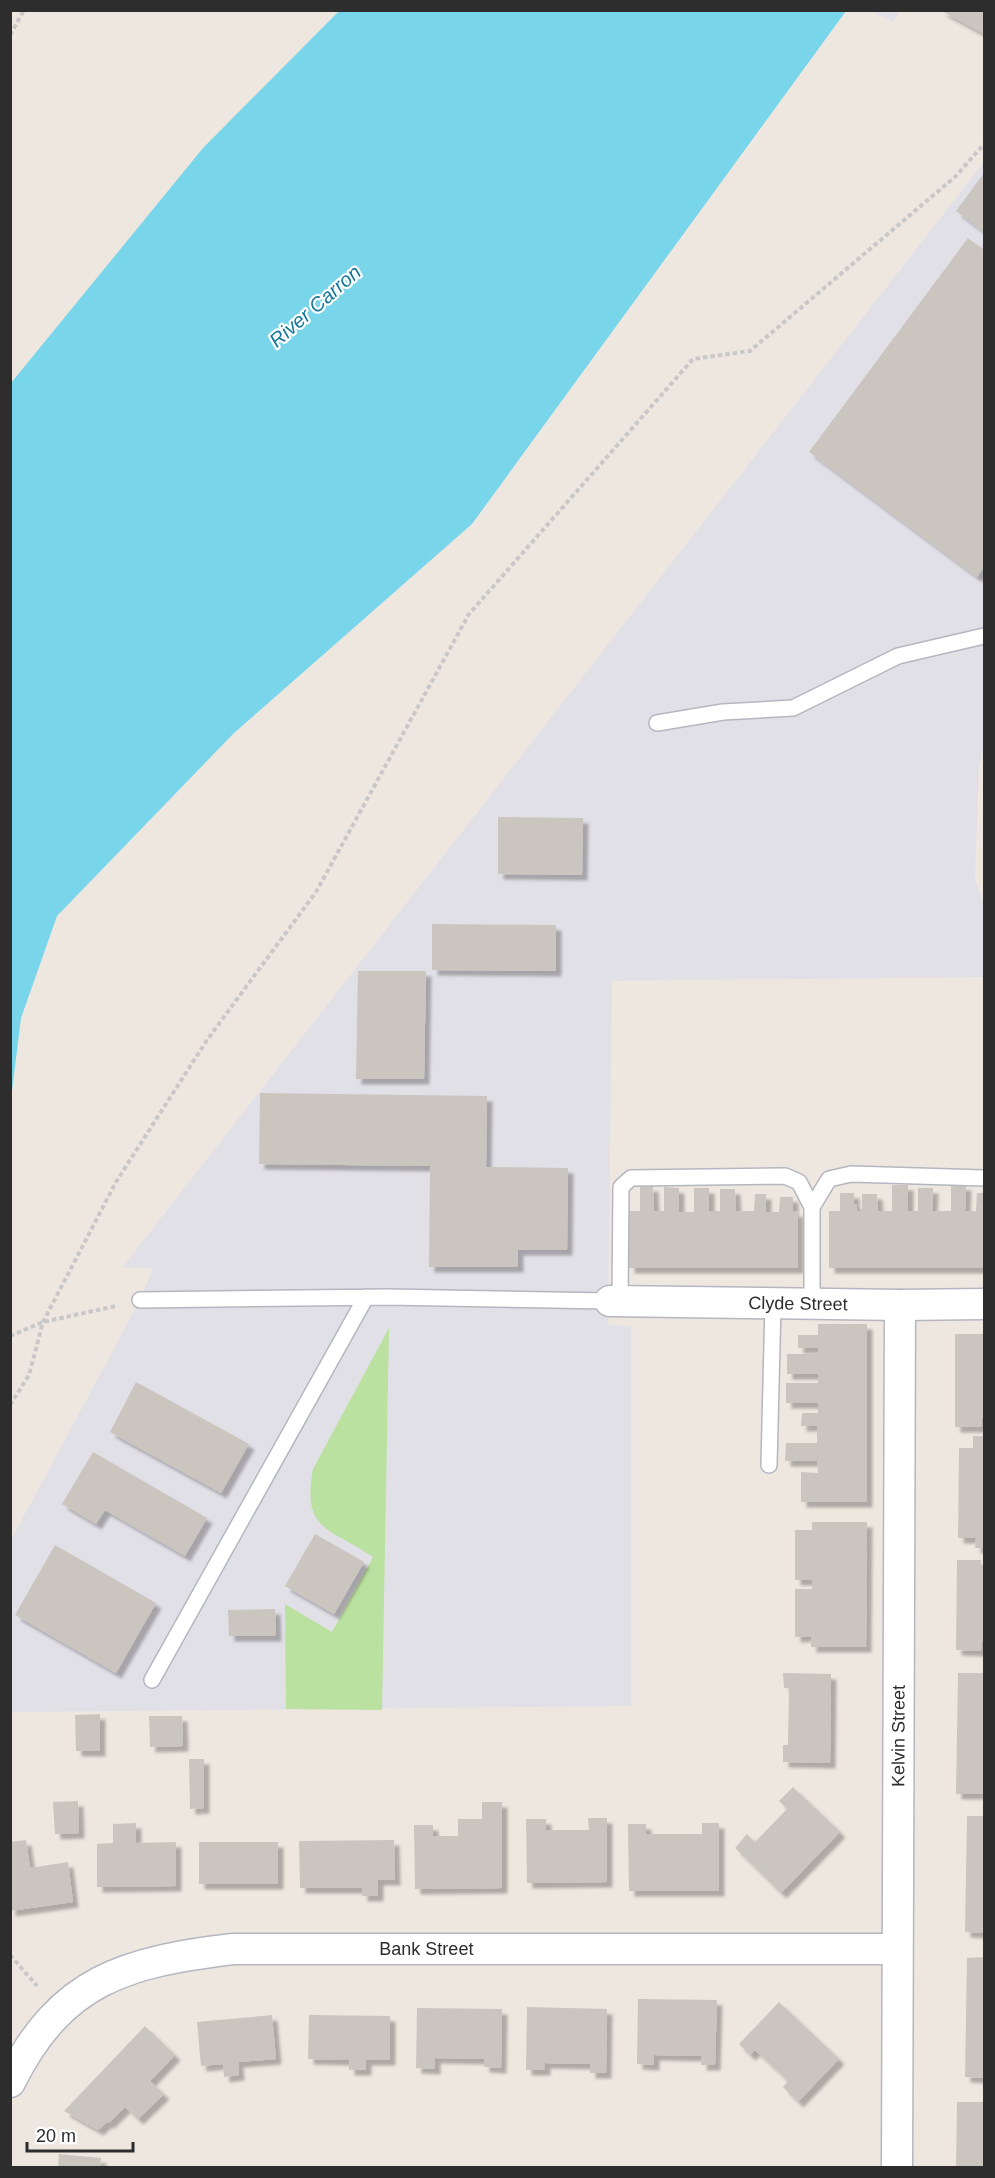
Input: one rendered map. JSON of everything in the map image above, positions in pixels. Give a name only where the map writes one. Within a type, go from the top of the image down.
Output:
[{"type":"street","name":"Clyde Street","points":[[615,1301],[984,1304]]},
{"type":"street","name":"Kelvin Street","points":[[897,2168],[900,1305]]},
{"type":"street","name":"Bank Street","points":[[10,2082],[25,2052],[58,2010],[92,1985],[133,1967],[180,1956],[233,1949],[896,1949]]},
{"type":"lane","points":[[657,723],[723,712],[793,708],[898,656],[984,636]]},
{"type":"lane","points":[[812,1207],[829,1179],[851,1174],[984,1178]]},
{"type":"lane","points":[[141,1300],[366,1297],[615,1301],[621,1187],[631,1178],[785,1176],[798,1182],[812,1207],[812,1304]]},
{"type":"lane","points":[[152,1680],[366,1297]]},
{"type":"lane","points":[[769,1465],[773,1304]]},
{"type":"path","points":[[10,35],[24,10]]},
{"type":"path","points":[[10,1405],[29,1375],[43,1322],[116,1182],[207,1040],[316,892],[469,614],[693,358],[750,351],[956,176],[984,144]]},
{"type":"path","points":[[10,1336],[43,1322],[141,1300]]},
{"type":"path","points":[[10,1955],[58,2010]]},
{"type":"shaded area","points":[[900,10],[893,22],[870,11]]},
{"type":"shaded area","points":[[984,162],[984,748],[979,767],[975,879],[984,905],[984,977],[612,981],[608,1325],[631,1326],[631,1706],[11,1712],[11,1540],[140,1300],[153,1268],[122,1268]]},
{"type":"green space","points":[[389,1328],[382,1710],[286,1709],[285,1604],[332,1632],[373,1557],[323,1526],[311,1505],[310,1490],[313,1469]]},
{"type":"water","name":"River Carron","points":[[339,11],[846,11],[472,524],[233,734],[57,916],[21,1018],[11,1099],[11,383],[203,148]]},
{"type":"building","points":[[940,10],[984,10],[984,34]]},
{"type":"building","points":[[984,173],[984,232],[956,211]]},
{"type":"building","points":[[968,238],[984,250],[984,567],[977,577],[809,452]]},
{"type":"building","points":[[498,817],[583,818],[582,875],[498,874]]},
{"type":"building","points":[[432,924],[556,925],[556,971],[432,970]]},
{"type":"building","points":[[358,971],[426,971],[424,1079],[356,1079]]},
{"type":"building","points":[[260,1093],[487,1096],[486,1167],[568,1168],[567,1250],[518,1250],[518,1267],[429,1267],[430,1166],[259,1164]]},
{"type":"building","points":[[892,1185],[908,1185],[908,1211],[918,1211],[918,1188],[933,1188],[932,1211],[951,1211],[951,1185],[966,1185],[965,1211],[976,1211],[977,1193],[984,1193],[984,1268],[829,1268],[829,1211],[840,1211],[840,1193],[854,1193],[854,1204],[857,1204],[857,1211],[862,1211],[862,1194],[877,1194],[878,1211],[892,1211]]},
{"type":"building","points":[[653,1186],[654,1211],[664,1211],[664,1187],[679,1188],[679,1212],[694,1212],[694,1188],[709,1188],[709,1211],[720,1211],[720,1189],[735,1189],[736,1211],[754,1211],[755,1194],[766,1194],[766,1212],[779,1212],[780,1197],[793,1197],[793,1212],[798,1211],[798,1268],[629,1268],[629,1211],[640,1211],[640,1187]]},
{"type":"building","points":[[818,1324],[867,1324],[867,1502],[801,1502],[801,1472],[818,1473],[817,1461],[785,1461],[786,1443],[817,1443],[817,1426],[801,1426],[802,1413],[818,1413],[818,1403],[786,1403],[786,1383],[818,1383],[818,1374],[787,1374],[787,1354],[818,1354],[818,1348],[798,1348],[798,1335],[818,1335]]},
{"type":"building","points":[[955,1334],[983,1334],[984,1418],[982,1418],[982,1427],[955,1427]]},
{"type":"building","points":[[136,1382],[249,1444],[221,1493],[110,1432]]},
{"type":"building","points":[[973,1436],[984,1436],[984,1548],[975,1548],[976,1538],[958,1538],[959,1448],[973,1448]]},
{"type":"building","points":[[93,1452],[207,1518],[185,1556],[105,1510],[96,1524],[62,1504]]},
{"type":"building","points":[[812,1522],[867,1522],[866,1647],[811,1647],[811,1636],[795,1637],[795,1589],[812,1589],[812,1580],[795,1580],[795,1530],[812,1530]]},
{"type":"building","points":[[315,1534],[364,1562],[334,1614],[285,1586]]},
{"type":"building","points":[[55,1545],[156,1603],[116,1673],[15,1615]]},
{"type":"building","points":[[957,1560],[981,1560],[981,1567],[984,1567],[984,1641],[982,1641],[981,1651],[956,1650]]},
{"type":"building","points":[[275,1609],[276,1636],[229,1636],[228,1610]]},
{"type":"building","points":[[783,1673],[831,1674],[830,1763],[783,1762],[783,1745],[788,1745],[789,1688],[784,1688]]},
{"type":"building","points":[[958,1673],[984,1673],[984,1794],[956,1794]]},
{"type":"building","points":[[100,1714],[100,1751],[76,1751],[75,1715]]},
{"type":"building","points":[[149,1716],[182,1716],[183,1746],[150,1747]]},
{"type":"building","points":[[189,1759],[204,1759],[204,1808],[190,1809]]},
{"type":"building","points":[[793,1787],[840,1832],[781,1893],[735,1848],[747,1834],[755,1842],[787,1809],[779,1801]]},
{"type":"building","points":[[78,1801],[79,1833],[55,1834],[53,1802]]},
{"type":"building","points":[[482,1802],[502,1802],[502,1888],[415,1889],[414,1825],[433,1825],[433,1836],[458,1836],[458,1819],[482,1819]]},
{"type":"building","points":[[967,1816],[984,1816],[984,1933],[965,1932]]},
{"type":"building","points":[[588,1818],[607,1818],[607,1882],[527,1883],[526,1819],[546,1819],[546,1830],[589,1830]]},
{"type":"building","points":[[136,1823],[136,1843],[176,1842],[176,1886],[97,1887],[97,1844],[113,1843],[113,1824]]},
{"type":"building","points":[[702,1823],[719,1823],[719,1891],[629,1891],[628,1824],[646,1824],[646,1834],[702,1834]]},
{"type":"building","points":[[26,1840],[30,1868],[68,1862],[73,1902],[10,1911],[10,1842]]},
{"type":"building","points":[[394,1840],[395,1880],[378,1880],[378,1896],[362,1896],[362,1888],[300,1888],[299,1841]]},
{"type":"building","points":[[199,1842],[278,1842],[278,1884],[199,1884]]},
{"type":"building","points":[[984,1957],[984,2078],[965,2077],[967,1958]]},
{"type":"building","points":[[638,1999],[717,2000],[715,2065],[701,2065],[702,2056],[654,2055],[654,2065],[637,2064]]},
{"type":"building","points":[[779,2002],[839,2059],[798,2102],[783,2087],[788,2081],[755,2050],[750,2055],[739,2044]]},
{"type":"building","points":[[527,2007],[607,2009],[606,2073],[590,2073],[590,2064],[545,2063],[545,2070],[526,2070]]},
{"type":"building","points":[[417,2008],[502,2009],[501,2068],[484,2067],[484,2059],[435,2058],[435,2069],[416,2068]]},
{"type":"building","points":[[272,2015],[276,2059],[238,2062],[239,2075],[224,2077],[223,2064],[201,2066],[197,2022]]},
{"type":"building","points":[[309,2015],[390,2016],[390,2060],[366,2060],[366,2070],[349,2070],[349,2060],[308,2059]]},
{"type":"building","points":[[145,2026],[175,2055],[150,2081],[164,2094],[138,2119],[125,2107],[109,2123],[107,2122],[98,2130],[64,2111]]},
{"type":"building","points":[[957,2102],[984,2102],[984,2168],[956,2168]]},
{"type":"building","points":[[59,2154],[101,2158],[100,2168],[58,2168]]}]
